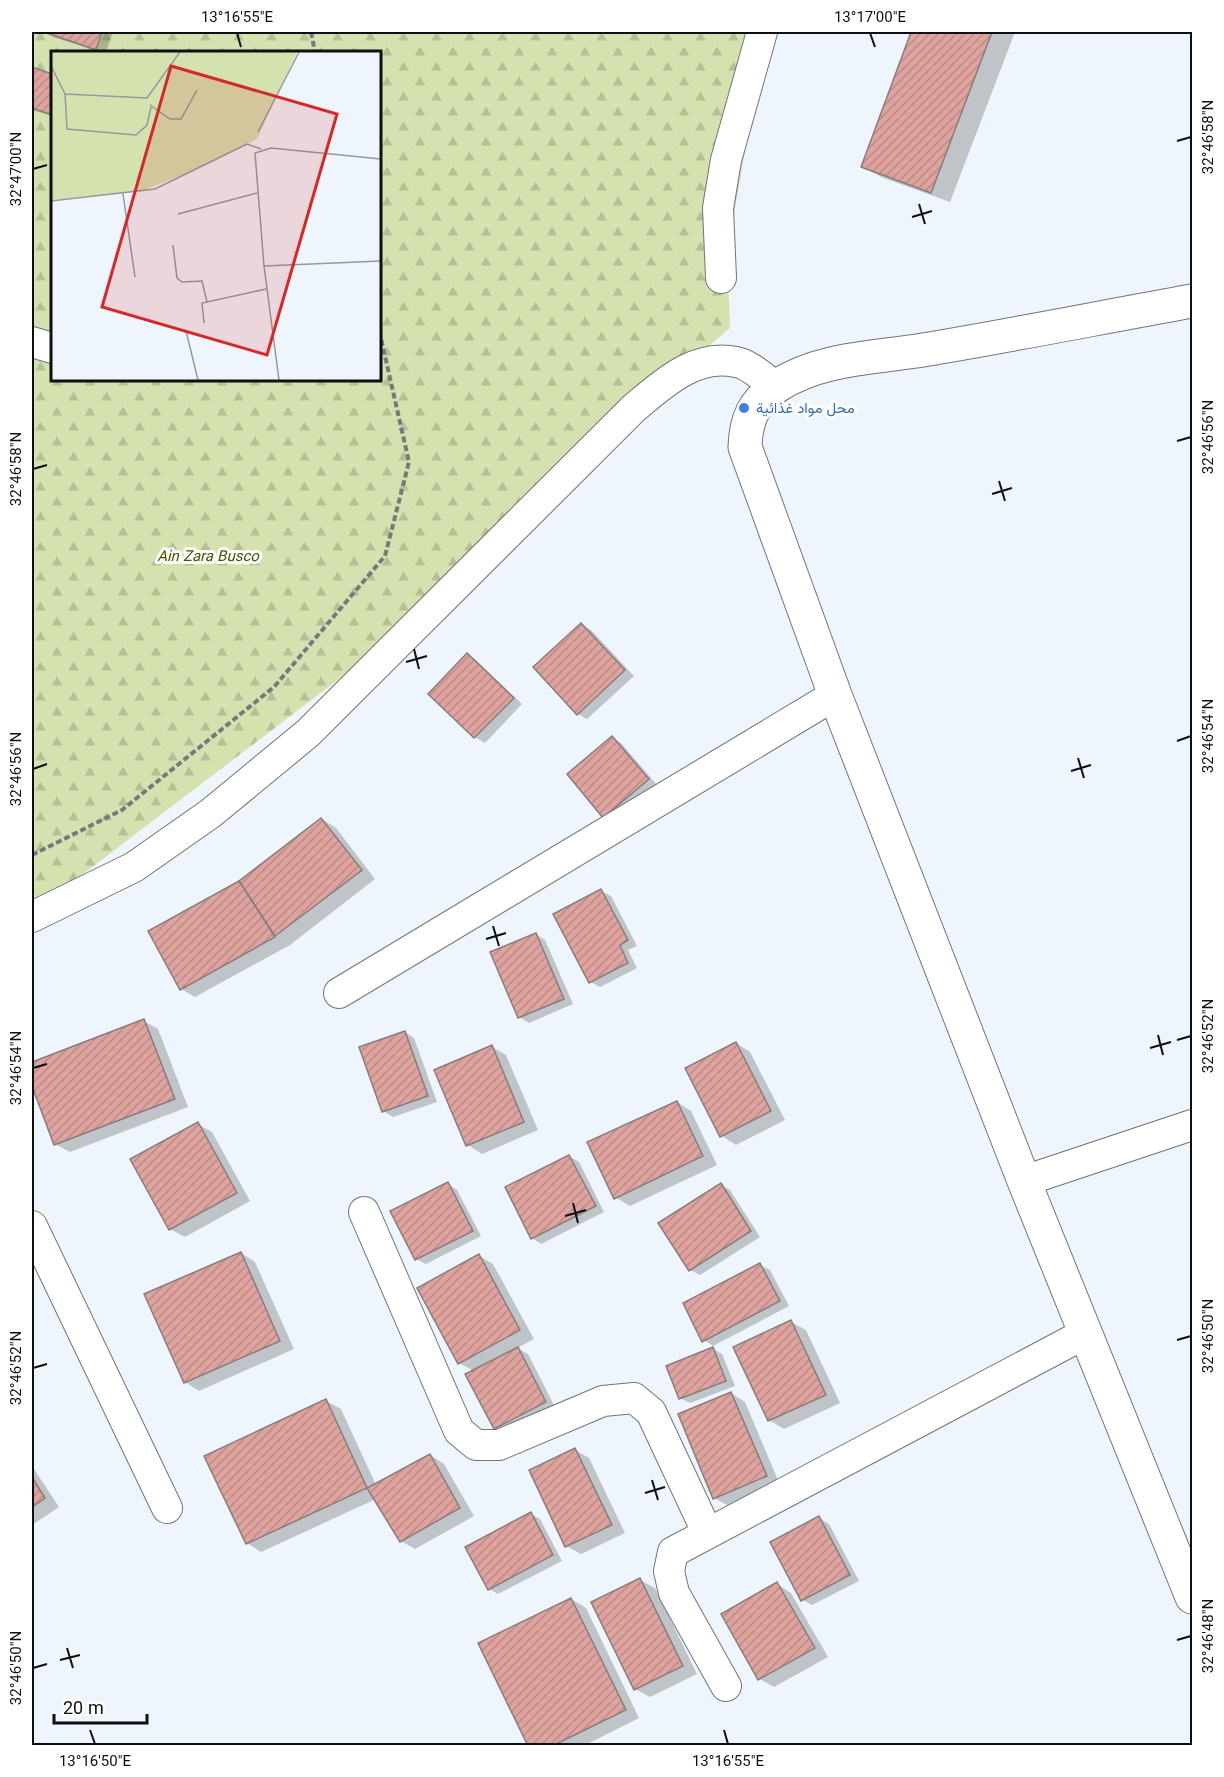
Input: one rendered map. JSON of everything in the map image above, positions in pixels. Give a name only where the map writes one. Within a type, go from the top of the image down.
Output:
[{"type":"main road","points":[[1192,301],[922,350],[846,361],[803,372],[776,387],[756,406],[746,422],[745,447],[835,695],[1024,1181],[1192,1597]]},
{"type":"street","points":[[721,278],[718,208],[726,160],[762,32]]},
{"type":"street","points":[[32,342],[51,348]]},
{"type":"street","points":[[32,917],[134,867],[260,776],[308,733],[634,408],[674,376],[710,360],[738,362],[776,387]]},
{"type":"street","points":[[339,993],[835,695]]},
{"type":"street","points":[[1024,1181],[1192,1125]]},
{"type":"street","points":[[364,1212],[459,1431],[476,1445],[499,1445],[603,1401],[634,1398],[651,1412],[707,1532]]},
{"type":"street","points":[[32,1226],[167,1508]]},
{"type":"street","points":[[726,1686],[674,1593],[669,1571],[673,1552],[1086,1333]]},
{"type":"path","points":[[310,32],[315,51]]},
{"type":"path","points":[[32,855],[122,810],[274,687],[385,556],[409,462],[381,338]]},
{"type":"green space","name":"Ain Zara Busco","points":[[32,32],[766,32],[727,255],[730,328],[582,453],[411,624],[32,913]]},
{"type":"building","points":[[44,32],[102,32],[96,50]]},
{"type":"building","points":[[911,32],[992,32],[931,193],[861,167]]},
{"type":"building","points":[[32,67],[51,74],[51,115],[32,108]]},
{"type":"building","points":[[581,623],[625,670],[577,715],[533,667]]},
{"type":"building","points":[[467,653],[514,698],[474,738],[428,694]]},
{"type":"building","points":[[612,736],[649,779],[603,818],[567,774]]},
{"type":"building","points":[[321,818],[362,870],[275,936],[239,881]]},
{"type":"building","points":[[239,881],[275,937],[180,990],[148,931]]},
{"type":"building","points":[[601,889],[628,940],[620,945],[628,963],[589,983],[553,914]]},
{"type":"building","points":[[536,933],[564,999],[518,1018],[490,952]]},
{"type":"building","points":[[144,1019],[175,1099],[54,1145],[32,1086],[32,1062]]},
{"type":"building","points":[[405,1031],[428,1096],[382,1112],[359,1047]]},
{"type":"building","points":[[736,1042],[771,1111],[720,1137],[685,1068]]},
{"type":"building","points":[[492,1045],[524,1122],[466,1146],[434,1070]]},
{"type":"building","points":[[677,1101],[703,1156],[614,1199],[587,1142]]},
{"type":"building","points":[[198,1122],[237,1193],[169,1230],[130,1159]]},
{"type":"building","points":[[569,1155],[596,1206],[531,1239],[505,1187]]},
{"type":"building","points":[[448,1182],[473,1231],[415,1260],[390,1211]]},
{"type":"building","points":[[721,1183],[751,1231],[689,1271],[658,1223]]},
{"type":"building","points":[[241,1252],[280,1341],[184,1383],[144,1294]]},
{"type":"building","points":[[479,1254],[520,1330],[458,1364],[417,1288]]},
{"type":"building","points":[[760,1263],[780,1301],[702,1342],[683,1303]]},
{"type":"building","points":[[791,1320],[826,1395],[768,1421],[733,1347]]},
{"type":"building","points":[[518,1347],[546,1402],[494,1429],[465,1374]]},
{"type":"building","points":[[713,1347],[726,1381],[679,1399],[666,1366]]},
{"type":"building","points":[[731,1392],[767,1476],[713,1499],[678,1414]]},
{"type":"building","points":[[326,1399],[367,1488],[246,1544],[204,1456]]},
{"type":"building","points":[[575,1448],[612,1525],[565,1547],[529,1470]]},
{"type":"building","points":[[430,1454],[460,1508],[400,1542],[367,1488]]},
{"type":"building","points":[[32,1477],[45,1498],[32,1507]]},
{"type":"building","points":[[531,1512],[553,1555],[488,1590],[465,1547]]},
{"type":"building","points":[[819,1516],[850,1575],[801,1601],[770,1542]]},
{"type":"building","points":[[640,1578],[683,1666],[634,1690],[591,1602]]},
{"type":"building","points":[[777,1582],[815,1648],[758,1680],[721,1614]]},
{"type":"building","points":[[571,1598],[626,1710],[552,1746],[528,1746],[478,1643]]},
{"type":"place","name":"محل مواد غذائية","points":[[744,408]]}]
